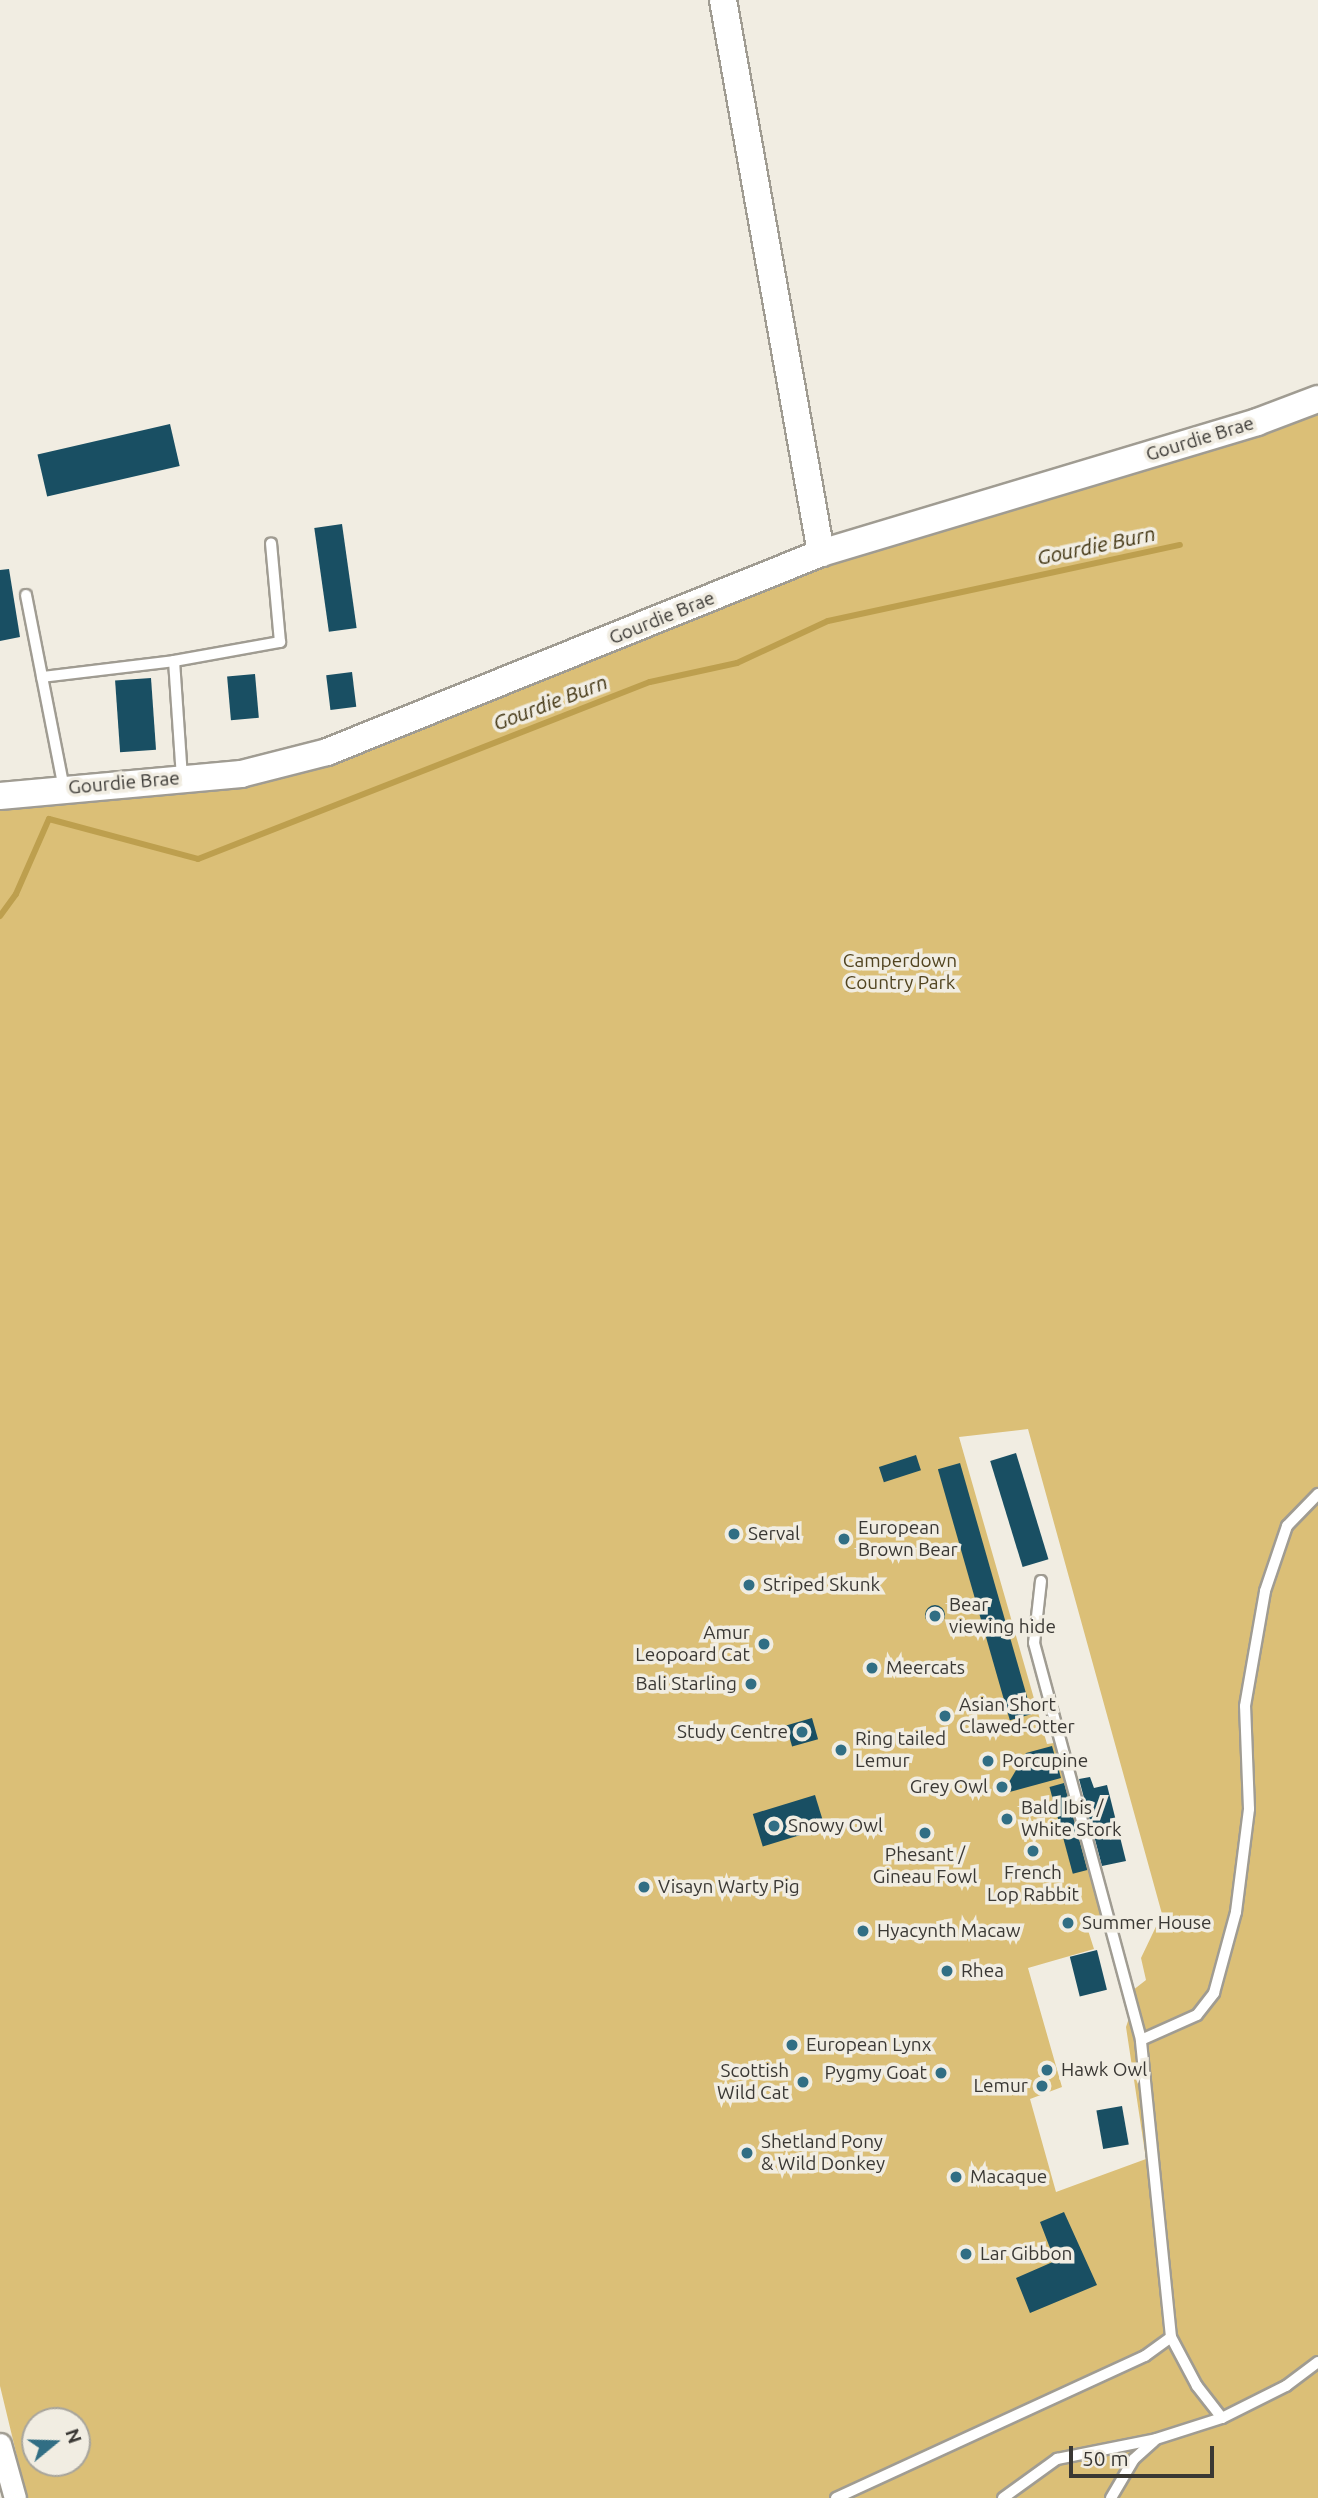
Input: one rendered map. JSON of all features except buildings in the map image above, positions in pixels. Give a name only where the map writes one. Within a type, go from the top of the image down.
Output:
[{"type":"street","points":[[723,0],[821,553]]},
{"type":"street","name":"Gourdie Brae","points":[[0,796],[64,788],[241,774],[327,752],[821,553],[1257,422],[1318,399]]},
{"type":"street","points":[[0,2444],[15,2498]]},
{"type":"lane","points":[[42,677],[174,661],[280,642],[271,544]]},
{"type":"lane","points":[[26,595],[64,788]]},
{"type":"lane","points":[[174,661],[182,778]]},
{"type":"lane","points":[[1141,2040],[1197,2015],[1214,1993],[1239,1886],[1249,1810],[1245,1706],[1265,1591],[1287,1526],[1318,1494]]},
{"type":"lane","points":[[1041,1581],[1034,1643],[1141,2040],[1171,2337],[1196,2386],[1222,2418]]},
{"type":"lane","points":[[836,2498],[1145,2356],[1171,2337]]},
{"type":"lane","points":[[1003,2498],[1056,2459],[1156,2439],[1222,2418],[1286,2386],[1318,2362]]},
{"type":"lane","points":[[1111,2498],[1134,2459],[1156,2439]]},
{"type":"green space","name":"Camperdown Country Park","points":[[1318,399],[1318,2498],[27,2498],[22,2477],[91,2477],[91,2407],[21,2407],[21,2473],[0,2386],[0,798],[241,774],[821,553]],"holes":[[[1028,1429],[1162,1914],[1141,1958],[1146,1980],[1128,1994],[1132,2009],[1126,2027],[1146,2159],[1056,2192],[1030,2099],[1062,2087],[1028,1968],[1094,1949],[1086,1924],[1102,1919],[1054,1743],[1047,1744],[959,1437]]]},
{"type":"waterway","name":"Gourdie Burn","points":[[0,916],[16,894],[49,819],[198,859],[650,682],[737,663],[828,621],[1180,545]]},
{"type":"place","name":"Serval","points":[[734,1534]]},
{"type":"place","name":"European Brown Bear","points":[[844,1539]]},
{"type":"place","name":"Striped Skunk","points":[[749,1585]]},
{"type":"place","name":"Bear viewing hide","points":[[935,1616]]},
{"type":"place","name":"Amur Leopoard Cat","points":[[764,1644]]},
{"type":"place","name":"Meercats","points":[[872,1668]]},
{"type":"place","name":"Bali Starling","points":[[751,1684]]},
{"type":"place","name":"Asian Short Clawed-Otter","points":[[945,1716]]},
{"type":"place","name":"Study Centre","points":[[802,1732]]},
{"type":"place","name":"Ring tailed Lemur","points":[[841,1750]]},
{"type":"place","name":"Porcupine","points":[[988,1761]]},
{"type":"place","name":"Grey Owl","points":[[1002,1787]]},
{"type":"place","name":"Bald Ibis / White Stork","points":[[1007,1819]]},
{"type":"place","name":"Snowy Owl","points":[[774,1826]]},
{"type":"place","name":"Phesant / Gineau Fowl","points":[[925,1833]]},
{"type":"place","name":"French Lop Rabbit","points":[[1033,1851]]},
{"type":"place","name":"Visayn Warty Pig","points":[[644,1887]]},
{"type":"place","name":"Summer House","points":[[1068,1923]]},
{"type":"place","name":"Hyacynth Macaw","points":[[863,1931]]},
{"type":"place","name":"Rhea","points":[[947,1971]]},
{"type":"place","name":"European Lynx","points":[[792,2045]]},
{"type":"place","name":"Hawk Owl","points":[[1047,2070]]},
{"type":"place","name":"Pygmy Goat","points":[[941,2073]]},
{"type":"place","name":"Scottish Wild Cat","points":[[803,2082]]},
{"type":"place","name":"Lemur","points":[[1042,2086]]},
{"type":"place","name":"Shetland Pony & Wild Donkey","points":[[747,2153]]},
{"type":"place","name":"Macaque","points":[[956,2177]]},
{"type":"place","name":"Lar Gibbon","points":[[966,2254]]}]
